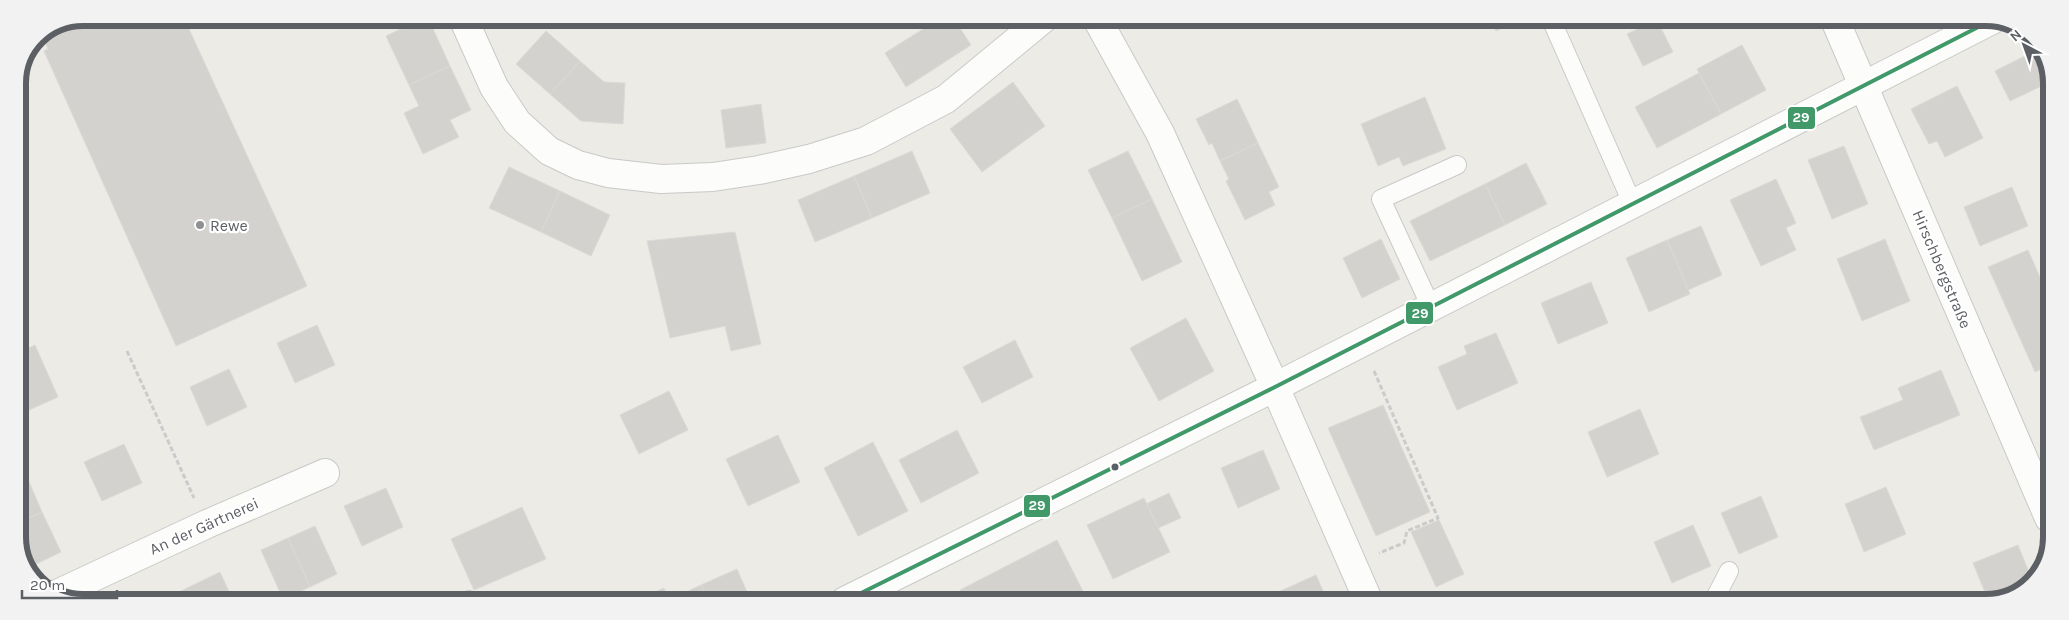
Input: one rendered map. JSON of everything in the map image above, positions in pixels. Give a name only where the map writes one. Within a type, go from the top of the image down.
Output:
[{"type":"street","points":[[467,26],[494,87],[517,122],[550,151],[578,165],[600,171],[661,179],[713,177],[759,170],[866,141],[946,99],[1035,26]]},
{"type":"street","points":[[1101,26],[1160,133],[1275,387],[1366,594]]},
{"type":"street","name":"Hirschbergstraße","points":[[1838,26],[2043,504]]},
{"type":"street","points":[[859,594],[1275,387],[1980,26]]},
{"type":"street","name":"An der Gärtnerei","points":[[64,591],[207,524],[325,473]]},
{"type":"lane","points":[[1554,26],[1632,205]]},
{"type":"lane","points":[[1431,307],[1381,200],[1457,165]]},
{"type":"lane","points":[[1716,594],[1729,571]]},
{"type":"path","points":[[1353,565],[1404,543],[1407,531],[1438,518],[1361,342]]},
{"type":"path","points":[[127,351],[170,448],[207,524]]},
{"type":"building","name":"Rewe","points":[[188,26],[307,286],[176,346],[44,51],[48,49],[45,41],[51,36],[72,27]]},
{"type":"building","points":[[407,26],[432,26],[450,66],[409,85],[386,36]]},
{"type":"building","points":[[928,26],[959,26],[971,45],[906,87],[885,53]]},
{"type":"building","points":[[1494,26],[1507,26],[1496,31]]},
{"type":"building","points":[[1644,26],[1660,26],[1673,52],[1643,66],[1627,34]]},
{"type":"building","points":[[546,31],[580,61],[550,94],[516,64]]},
{"type":"building","points":[[1742,45],[1766,90],[1721,114],[1697,69]]},
{"type":"building","points":[[2033,52],[2042,72],[2043,85],[2010,101],[1995,71]]},
{"type":"building","points":[[580,61],[604,82],[625,83],[623,124],[581,121],[550,94]]},
{"type":"building","points":[[450,66],[471,110],[450,120],[459,137],[423,154],[404,113],[419,106],[409,85]]},
{"type":"building","points":[[1699,73],[1721,114],[1657,148],[1635,107]]},
{"type":"building","points":[[1013,82],[1045,126],[982,172],[950,129]]},
{"type":"building","points":[[1957,86],[1983,138],[1945,157],[1937,141],[1929,144],[1911,109]]},
{"type":"building","points":[[1425,97],[1446,149],[1403,166],[1399,157],[1378,166],[1361,124]]},
{"type":"building","points":[[1237,99],[1258,143],[1220,161],[1212,143],[1209,145],[1196,119]]},
{"type":"building","points":[[761,104],[766,143],[726,148],[721,110]]},
{"type":"building","points":[[1258,143],[1279,187],[1269,192],[1275,205],[1245,220],[1226,181],[1229,179],[1220,161]]},
{"type":"building","points":[[1844,146],[1868,204],[1832,219],[1808,160]]},
{"type":"building","points":[[912,151],[930,193],[872,218],[854,176]]},
{"type":"building","points":[[1128,151],[1152,199],[1112,218],[1088,170]]},
{"type":"building","points":[[1526,163],[1547,204],[1505,225],[1485,184]]},
{"type":"building","points":[[509,167],[560,191],[541,232],[489,208]]},
{"type":"building","points":[[854,176],[872,218],[815,242],[798,200]]},
{"type":"building","points":[[1776,179],[1796,223],[1786,228],[1796,250],[1761,266],[1730,200]]},
{"type":"building","points":[[1485,184],[1505,225],[1430,261],[1410,221]]},
{"type":"building","points":[[2012,187],[2028,226],[1980,246],[1964,207]]},
{"type":"building","points":[[560,191],[610,215],[591,256],[541,232]]},
{"type":"building","points":[[1152,199],[1182,262],[1142,281],[1112,218]]},
{"type":"building","points":[[1701,226],[1722,275],[1688,290],[1667,240]]},
{"type":"building","points":[[735,232],[761,344],[731,351],[725,326],[670,338],[647,241]]},
{"type":"building","points":[[1381,239],[1400,279],[1362,298],[1343,258]]},
{"type":"building","points":[[1885,239],[1910,301],[1862,321],[1837,259]]},
{"type":"building","points":[[1667,240],[1690,294],[1649,312],[1626,258]]},
{"type":"building","points":[[2028,250],[2043,284],[2043,368],[2035,372],[1988,267]]},
{"type":"building","points":[[1591,282],[1608,323],[1558,344],[1541,303]]},
{"type":"building","points":[[1186,318],[1214,371],[1159,401],[1130,348]]},
{"type":"building","points":[[317,325],[335,365],[295,383],[277,343]]},
{"type":"building","points":[[1496,333],[1518,383],[1457,410],[1438,367],[1467,354],[1464,346]]},
{"type":"building","points":[[1015,340],[1033,377],[982,403],[963,367]]},
{"type":"building","points":[[35,345],[58,397],[26,411],[26,349]]},
{"type":"building","points":[[229,369],[247,407],[207,426],[190,387]]},
{"type":"building","points":[[1941,370],[1960,415],[1874,450],[1860,417],[1903,400],[1898,388]]},
{"type":"building","points":[[669,391],[688,430],[639,454],[620,415]]},
{"type":"building","points":[[1383,405],[1430,512],[1376,536],[1328,428]]},
{"type":"building","points":[[1640,409],[1659,454],[1607,477],[1588,432]]},
{"type":"building","points":[[957,430],[979,473],[921,503],[899,460]]},
{"type":"building","points":[[778,435],[800,482],[748,506],[726,459]]},
{"type":"building","points":[[873,442],[908,511],[858,536],[824,468]]},
{"type":"building","points":[[124,444],[142,483],[102,501],[84,462]]},
{"type":"building","points":[[1263,450],[1280,489],[1238,508],[1221,468]]},
{"type":"building","points":[[26,475],[42,512],[26,519]]},
{"type":"building","points":[[1886,487],[1906,534],[1864,552],[1845,504]]},
{"type":"building","points":[[386,488],[403,527],[362,546],[344,506]]},
{"type":"building","points":[[1169,493],[1181,518],[1158,528],[1146,504]]},
{"type":"building","points":[[1761,496],[1778,537],[1739,554],[1721,513]]},
{"type":"building","points":[[1144,498],[1170,552],[1113,579],[1087,525]]},
{"type":"building","points":[[522,507],[546,559],[474,590],[451,539]]},
{"type":"building","points":[[42,512],[61,552],[34,565],[28,552],[26,541],[26,519]]},
{"type":"building","points":[[1439,520],[1464,574],[1436,587],[1411,532]]},
{"type":"building","points":[[1693,525],[1711,566],[1672,583],[1654,542]]},
{"type":"building","points":[[315,526],[337,574],[310,587],[288,538]]},
{"type":"building","points":[[288,538],[310,587],[294,594],[281,594],[261,550]]},
{"type":"building","points":[[1057,540],[1084,594],[962,594],[960,590]]},
{"type":"building","points":[[2018,545],[2029,574],[2021,582],[2004,591],[1986,594],[1973,563]]},
{"type":"building","points":[[737,569],[748,594],[705,594],[701,585]]},
{"type":"building","points":[[220,572],[230,594],[177,594]]},
{"type":"building","points":[[1316,575],[1324,594],[1276,594]]},
{"type":"building","points":[[701,585],[705,594],[682,594]]},
{"type":"building","points":[[664,588],[666,594],[651,594]]},
{"type":"transit line","name":"29","points":[[859,594],[1275,387],[1980,26]]},
{"type":"place","name":"Rewe","points":[[200,225]]}]
